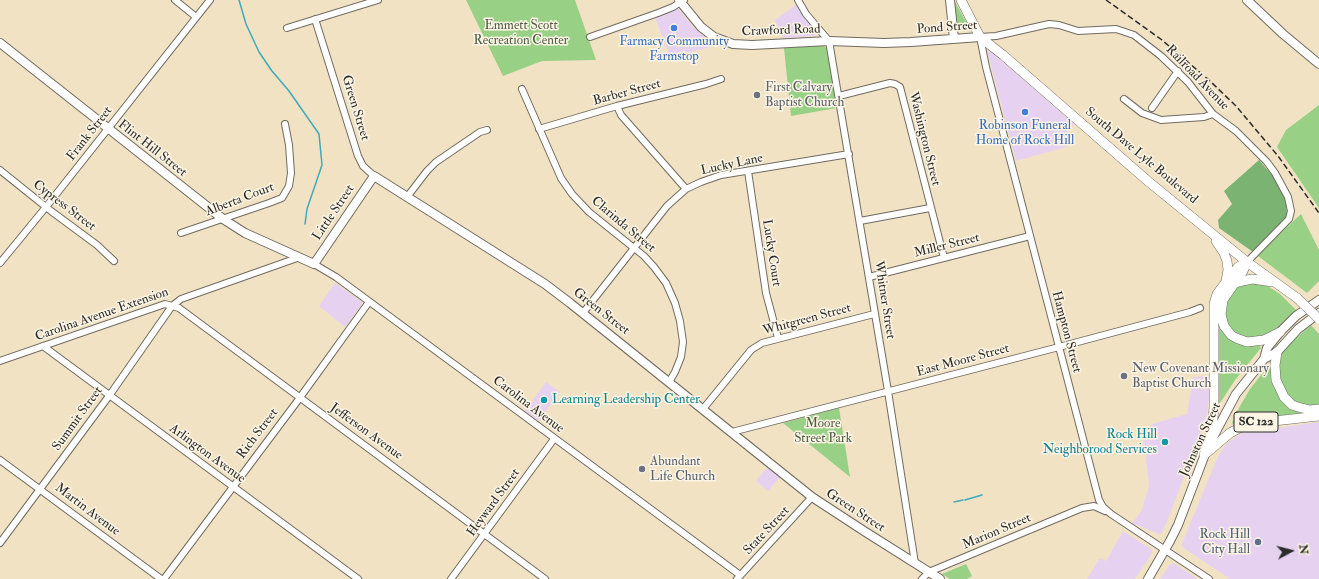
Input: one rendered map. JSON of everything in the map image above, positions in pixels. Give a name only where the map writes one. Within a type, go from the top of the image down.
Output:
[{"type":"main road","name":"South Dave Lyle Boulevard","points":[[961,0],[980,37],[1003,55],[1149,182],[1247,262],[1297,298],[1319,319]]},
{"type":"main road","points":[[1210,232],[1226,257],[1229,284]]},
{"type":"main road","points":[[1247,262],[1238,267],[1224,296],[1221,309],[1224,326],[1231,335],[1242,341],[1254,342],[1264,340],[1280,332]]},
{"type":"main road","points":[[1204,455],[1212,427],[1214,408],[1214,304],[1217,294],[1229,284],[1252,279],[1277,283]]},
{"type":"main road","points":[[1277,352],[1275,365],[1276,380],[1284,397],[1288,402],[1298,407],[1310,410],[1319,409]]},
{"type":"main road","name":"SC 122","points":[[1204,455],[1230,433],[1247,424],[1319,416]]},
{"type":"street","points":[[175,0],[196,17]]},
{"type":"street","name":"Frank Street","points":[[0,263],[210,0]]},
{"type":"street","points":[[287,28],[378,0]]},
{"type":"street","points":[[798,0],[806,14],[829,41]]},
{"type":"street","points":[[950,0],[954,39]]},
{"type":"street","points":[[1247,0],[1283,34],[1319,64]]},
{"type":"street","points":[[590,37],[658,13],[673,7],[681,1]]},
{"type":"street","name":"Crawford Road","points":[[681,1],[701,27],[714,37],[726,42],[752,45],[829,41]]},
{"type":"street","name":"Green Street","points":[[315,20],[358,156],[363,166],[374,176],[544,284],[583,313],[812,497],[940,579]]},
{"type":"street","name":"Pond Street","points":[[829,41],[884,43],[954,39],[996,36],[1050,24],[1065,27]]},
{"type":"street","name":"Railroad Avenue","points":[[1065,27],[1078,31],[1110,28],[1126,32],[1142,40],[1178,71],[1213,114],[1236,131],[1265,160],[1275,173],[1288,197],[1290,217],[1247,262]]},
{"type":"street","name":"Hampton Street","points":[[980,37],[986,67],[1097,494],[1101,504],[1107,512],[1209,579]]},
{"type":"street","name":"Whitner Street","points":[[829,41],[849,154],[915,563]]},
{"type":"street","name":"Flint Hill Street","points":[[0,43],[223,219],[245,233],[300,257]]},
{"type":"street","points":[[1152,108],[1178,71]]},
{"type":"street","name":"Barber Street","points":[[539,129],[617,106],[721,79]]},
{"type":"street","name":"Washington Street","points":[[839,96],[890,84],[898,85],[900,87],[944,258]]},
{"type":"street","name":"Clarinda Street","points":[[522,90],[561,178],[575,198],[589,212],[634,247],[654,267],[666,284],[675,303],[680,321],[682,337],[682,350],[675,372],[669,382]]},
{"type":"street","points":[[1124,99],[1142,113],[1162,120],[1204,117],[1213,114]]},
{"type":"street","points":[[617,106],[622,115],[686,189]]},
{"type":"street","name":"Alberta Court","points":[[181,233],[282,198],[287,191],[290,180],[290,164],[284,124]]},
{"type":"street","points":[[407,197],[431,166],[480,132],[487,130]]},
{"type":"street","name":"Lucky Lane","points":[[583,313],[667,206],[686,189],[711,178],[849,154]]},
{"type":"street","name":"Cypress Street","points":[[0,170],[97,245],[114,261]]},
{"type":"street","name":"Lucky Court","points":[[748,171],[766,293],[778,338]]},
{"type":"street","name":"Little Street","points":[[314,264],[374,176]]},
{"type":"street","points":[[860,221],[930,208]]},
{"type":"street","name":"Miller Street","points":[[869,277],[1030,236]]},
{"type":"street","name":"Carolina Avenue","points":[[300,257],[336,277],[739,577]]},
{"type":"street","name":"Carolina Avenue Extension","points":[[0,361],[165,304],[172,306],[181,299],[300,257]]},
{"type":"street","points":[[1264,358],[1267,348],[1280,332],[1296,316],[1319,300]]},
{"type":"street","name":"Rich Street","points":[[164,579],[369,302]]},
{"type":"street","name":"Summit Street","points":[[0,543],[109,396],[172,306]]},
{"type":"street","name":"Jefferson Avenue","points":[[172,306],[181,309],[545,579]]},
{"type":"street","name":"East Moore Street","points":[[732,432],[1059,347],[1200,308]]},
{"type":"street","name":"Johnston Street","points":[[1148,579],[1178,525],[1204,455],[1214,433],[1236,394],[1264,358],[1277,352],[1298,329],[1319,313]]},
{"type":"street","name":"Whitgreen Street","points":[[702,409],[751,350],[762,343],[874,314]]},
{"type":"street","name":"Arlington Avenue","points":[[43,346],[358,579]]},
{"type":"street","name":"Heyward Street","points":[[452,579],[554,439]]},
{"type":"street","name":"Martin Avenue","points":[[0,460],[161,579]]},
{"type":"street","name":"Marion Street","points":[[1082,508],[1094,500],[1097,494]]},
{"type":"street","name":"State Street","points":[[739,577],[812,497]]},
{"type":"street","name":"Marion Street","points":[[922,579],[929,572],[1082,508],[1094,506],[1107,512]]},
{"type":"shaded area","points":[[796,5],[816,31],[814,36],[783,38],[775,20]]},
{"type":"shaded area","points":[[675,9],[679,9],[694,28],[719,45],[670,57],[655,17]]},
{"type":"shaded area","points":[[988,51],[991,51],[1074,124],[1065,134],[1069,146],[1016,161]]},
{"type":"shaded area","points":[[335,283],[362,302],[345,327],[319,306]]},
{"type":"shaded area","points":[[1209,376],[1210,394],[1206,417],[1162,533],[1159,534],[1132,523],[1141,512],[1149,486],[1144,439],[1152,424],[1187,414],[1193,377]]},
{"type":"shaded area","points":[[546,382],[560,392],[538,421],[525,411]]},
{"type":"shaded area","points":[[1319,422],[1319,579],[1230,579],[1181,546],[1218,456],[1227,443],[1242,433]]},
{"type":"shaded area","points":[[769,466],[781,476],[768,491],[756,481]]},
{"type":"shaded area","points":[[1123,531],[1152,551],[1151,555],[1135,579],[1087,579],[1100,558],[1106,561]]},
{"type":"shaded area","points":[[1170,564],[1175,564],[1198,579],[1160,579]]},
{"type":"green space","name":"Emmett Scott Recreation Center","points":[[466,0],[575,0],[596,60],[542,61],[503,76]]},
{"type":"green space","points":[[952,0],[954,0],[970,29],[956,31]]},
{"type":"green space","points":[[821,45],[827,48],[837,108],[791,116],[784,48]]},
{"type":"green space","points":[[1319,105],[1319,208],[1277,147],[1286,130]]},
{"type":"green space","points":[[1259,160],[1277,181],[1286,201],[1287,216],[1253,252],[1219,228],[1218,220],[1232,204],[1224,191]]},
{"type":"green space","points":[[1301,214],[1319,250],[1319,281],[1307,293],[1258,256],[1261,251]]},
{"type":"green space","points":[[1252,282],[1266,285],[1280,294],[1298,312],[1276,331],[1252,339],[1236,334],[1229,327],[1225,318],[1226,300],[1231,290],[1242,284]]},
{"type":"green space","points":[[1216,325],[1220,325],[1259,345],[1261,348],[1235,380],[1220,403],[1217,402]]},
{"type":"green space","points":[[1311,325],[1319,334],[1319,406],[1312,407],[1300,405],[1290,399],[1283,390],[1278,372],[1280,355],[1284,349]]},
{"type":"green space","points":[[1268,366],[1271,368],[1274,387],[1280,397],[1300,411],[1299,415],[1243,421],[1235,425],[1232,423],[1240,406],[1250,389]]},
{"type":"green space","name":"Moore Street Park","points":[[839,408],[850,477],[783,423]]},
{"type":"green space","points":[[966,564],[972,576],[967,579],[950,579],[942,574]]},
{"type":"waterway","points":[[239,0],[246,24],[259,52],[319,134],[322,165],[307,209],[305,224]]},
{"type":"waterway","points":[[965,500],[982,495]]},
{"type":"waterway","points":[[954,502],[963,500]]},
{"type":"railway","points":[[1106,0],[1162,40],[1210,81],[1236,106],[1278,156],[1319,213]]},
{"type":"place","name":"Farmacy Community Farmstop","points":[[674,28]]},
{"type":"place","name":"First Calvary Baptist Church","points":[[757,95]]},
{"type":"place","name":"Robinson Funeral Home of Rock Hill","points":[[1025,112]]},
{"type":"place","name":"New Covenant Missionary Baptist Church","points":[[1124,376]]},
{"type":"place","name":"Learning Leadership Center","points":[[544,400]]},
{"type":"place","name":"Rock Hill Neighborood Services","points":[[1165,442]]},
{"type":"place","name":"Abundant Life Church","points":[[642,469]]},
{"type":"place","name":"Rock Hill City Hall","points":[[1258,542]]}]
